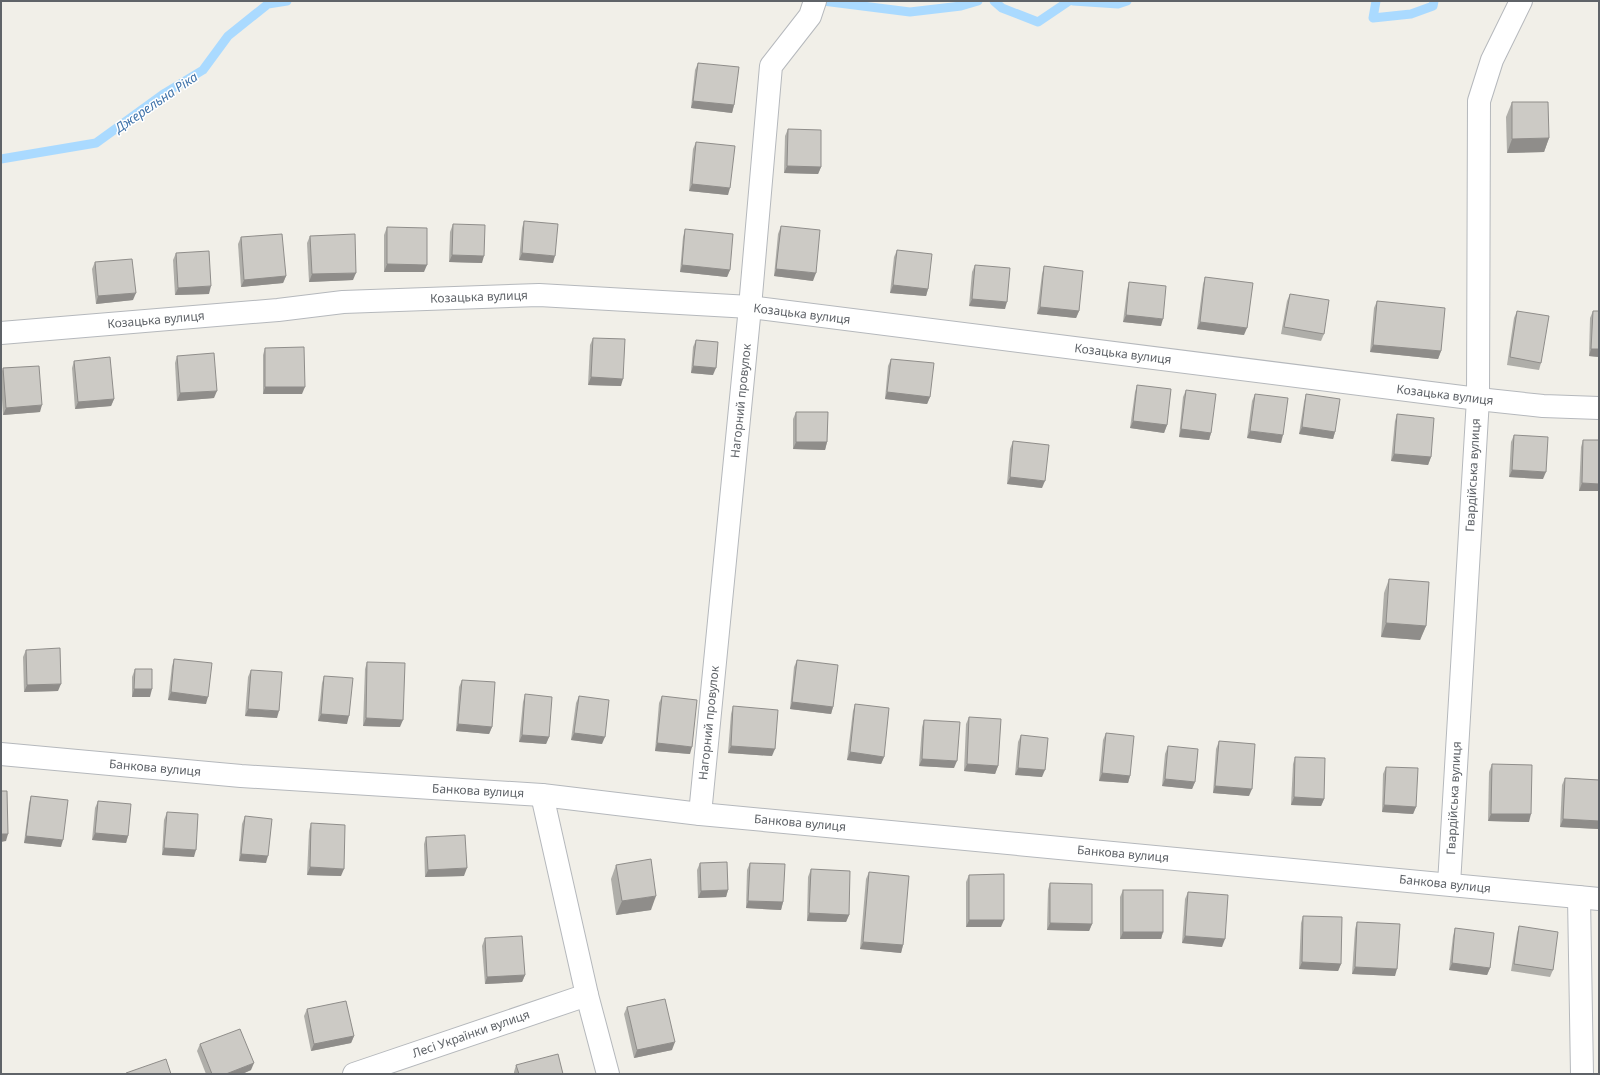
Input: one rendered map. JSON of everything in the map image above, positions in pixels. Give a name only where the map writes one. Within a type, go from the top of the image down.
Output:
[{"type":"street","name":"Гвардійська вулиця","points":[[1449,884],[1478,399],[1479,101],[1492,60],[1521,1]]},
{"type":"street","name":"Нагорний провулок","points":[[700,814],[750,307],[771,66],[812,9]]},
{"type":"street","name":"Козацька вулиця","points":[[1,333],[278,310],[343,302],[539,294],[750,307],[1478,399],[1543,406],[1599,408]]},
{"type":"street","name":"Банкова вулиця","points":[[1,754],[241,776],[542,795],[700,814],[1589,898]]},
{"type":"street","points":[[542,795],[587,995],[608,1074]]},
{"type":"street","points":[[1582,1074],[1589,898]]},
{"type":"street","name":"Лесі Українки вулиця","points":[[354,1074],[587,995]]},
{"type":"building","points":[[698,63],[739,67],[734,105],[693,101]]},
{"type":"building","points":[[1512,102],[1548,102],[1549,138],[1512,139]]},
{"type":"building","points":[[788,129],[821,130],[821,167],[787,166]]},
{"type":"building","points":[[696,142],[735,146],[730,188],[692,184]]},
{"type":"building","points":[[524,221],[558,224],[555,256],[522,253]]},
{"type":"building","points":[[453,224],[485,225],[484,256],[452,255]]},
{"type":"building","points":[[781,226],[820,230],[816,273],[776,269]]},
{"type":"building","points":[[387,227],[427,228],[427,265],[387,264]]},
{"type":"building","points":[[685,229],[733,234],[730,270],[682,265]]},
{"type":"building","points":[[282,234],[286,276],[244,280],[241,237]]},
{"type":"building","points":[[355,234],[356,273],[312,274],[310,236]]},
{"type":"building","points":[[897,250],[932,254],[928,289],[893,285]]},
{"type":"building","points":[[209,251],[211,286],[178,288],[176,253]]},
{"type":"building","points":[[132,259],[136,293],[98,296],[95,262]]},
{"type":"building","points":[[975,265],[1010,268],[1007,302],[972,299]]},
{"type":"building","points":[[1044,266],[1083,271],[1079,311],[1040,307]]},
{"type":"building","points":[[1205,277],[1253,283],[1247,328],[1200,322]]},
{"type":"building","points":[[1129,282],[1166,286],[1163,319],[1126,315]]},
{"type":"building","points":[[1290,294],[1329,300],[1324,334],[1284,327]]},
{"type":"building","points":[[1377,301],[1445,308],[1441,351],[1373,345]]},
{"type":"building","points":[[1517,311],[1549,316],[1541,363],[1510,357]]},
{"type":"building","points":[[1593,311],[1599,311],[1599,349],[1591,349]]},
{"type":"building","points":[[593,338],[625,339],[623,379],[591,377]]},
{"type":"building","points":[[696,340],[718,342],[716,368],[693,366]]},
{"type":"building","points":[[304,347],[305,387],[265,387],[265,348]]},
{"type":"building","points":[[214,353],[217,391],[180,393],[177,356]]},
{"type":"building","points":[[110,357],[114,399],[78,402],[74,361]]},
{"type":"building","points":[[891,359],[934,363],[930,397],[887,392]]},
{"type":"building","points":[[39,366],[42,405],[6,408],[3,368]]},
{"type":"building","points":[[1137,385],[1171,389],[1167,425],[1133,421]]},
{"type":"building","points":[[1186,390],[1216,394],[1211,433],[1181,429]]},
{"type":"building","points":[[1255,394],[1288,398],[1283,435],[1250,431]]},
{"type":"building","points":[[1306,394],[1340,399],[1335,432],[1302,427]]},
{"type":"building","points":[[796,412],[828,412],[827,442],[796,442]]},
{"type":"building","points":[[1397,414],[1434,418],[1431,457],[1394,454]]},
{"type":"building","points":[[1514,435],[1548,437],[1546,472],[1512,470]]},
{"type":"building","points":[[1583,440],[1599,440],[1599,484],[1582,483]]},
{"type":"building","points":[[1013,441],[1049,445],[1045,481],[1010,477]]},
{"type":"building","points":[[1389,579],[1429,582],[1426,626],[1386,623]]},
{"type":"building","points":[[60,648],[61,684],[27,685],[26,650]]},
{"type":"building","points":[[174,659],[212,663],[208,697],[171,692]]},
{"type":"building","points":[[797,660],[838,665],[833,707],[792,702]]},
{"type":"building","points":[[367,662],[405,663],[403,720],[366,718]]},
{"type":"building","points":[[135,669],[152,669],[152,689],[134,689]]},
{"type":"building","points":[[251,670],[282,672],[279,711],[248,709]]},
{"type":"building","points":[[324,676],[353,678],[349,716],[321,714]]},
{"type":"building","points":[[462,680],[495,682],[492,727],[458,724]]},
{"type":"building","points":[[525,694],[552,697],[549,737],[522,735]]},
{"type":"building","points":[[579,696],[609,700],[605,737],[574,733]]},
{"type":"building","points":[[662,696],[697,700],[692,747],[657,743]]},
{"type":"building","points":[[855,704],[889,708],[884,757],[850,752]]},
{"type":"building","points":[[733,706],[778,710],[775,749],[731,746]]},
{"type":"building","points":[[969,717],[1001,719],[998,766],[967,764]]},
{"type":"building","points":[[924,720],[960,722],[957,761],[922,759]]},
{"type":"building","points":[[1106,733],[1134,736],[1130,776],[1102,773]]},
{"type":"building","points":[[1021,735],[1048,738],[1045,770],[1018,768]]},
{"type":"building","points":[[1219,741],[1255,744],[1252,789],[1215,786]]},
{"type":"building","points":[[1168,746],[1198,749],[1195,782],[1165,779]]},
{"type":"building","points":[[1295,757],[1325,758],[1324,799],[1294,797]]},
{"type":"building","points":[[1492,764],[1532,765],[1531,814],[1491,814]]},
{"type":"building","points":[[1386,767],[1418,768],[1416,807],[1384,805]]},
{"type":"building","points":[[1565,778],[1599,780],[1599,821],[1563,819]]},
{"type":"building","points":[[1,791],[7,791],[8,834],[1,834]]},
{"type":"building","points":[[31,796],[68,800],[63,840],[26,836]]},
{"type":"building","points":[[98,801],[131,804],[128,836],[95,833]]},
{"type":"building","points":[[167,812],[198,814],[196,850],[164,848]]},
{"type":"building","points":[[245,816],[272,819],[268,856],[241,854]]},
{"type":"building","points":[[311,823],[345,825],[344,869],[310,867]]},
{"type":"building","points":[[465,835],[467,868],[428,870],[426,837]]},
{"type":"building","points":[[651,859],[656,896],[622,901],[616,865]]},
{"type":"building","points":[[727,862],[728,890],[701,891],[700,863]]},
{"type":"building","points":[[750,863],[785,864],[783,902],[748,901]]},
{"type":"building","points":[[811,869],[850,871],[849,915],[809,913]]},
{"type":"building","points":[[869,872],[909,876],[903,945],[863,942]]},
{"type":"building","points":[[1004,874],[1004,920],[969,920],[969,875]]},
{"type":"building","points":[[1050,883],[1092,884],[1092,924],[1050,923]]},
{"type":"building","points":[[1123,890],[1163,890],[1163,932],[1123,932]]},
{"type":"building","points":[[1188,892],[1228,895],[1225,939],[1185,936]]},
{"type":"building","points":[[1303,916],[1342,917],[1341,964],[1302,962]]},
{"type":"building","points":[[1357,922],[1400,924],[1397,969],[1355,967]]},
{"type":"building","points":[[1519,926],[1558,932],[1553,970],[1514,964]]},
{"type":"building","points":[[1455,928],[1494,933],[1490,968],[1452,963]]},
{"type":"building","points":[[522,936],[525,975],[487,977],[485,938]]},
{"type":"building","points":[[665,999],[675,1042],[637,1050],[627,1007]]},
{"type":"building","points":[[346,1001],[354,1036],[314,1044],[307,1009]]},
{"type":"building","points":[[240,1029],[254,1063],[226,1074],[212,1074],[200,1044]]},
{"type":"building","points":[[558,1054],[563,1074],[519,1074],[516,1065]]},
{"type":"building","points":[[166,1059],[171,1074],[126,1074],[126,1073]]},
{"type":"waterway","name":"Джерельна Ріка","points":[[1,159],[96,143],[165,93],[203,70],[228,36],[268,4],[287,1]]},
{"type":"waterway","name":"Джерельна Ріка","points":[[823,1],[910,12],[961,6],[978,1]]},
{"type":"waterway","name":"Джерельна Ріка","points":[[994,1],[1002,8],[1038,22],[1069,1]]},
{"type":"waterway","name":"Джерельна Ріка","points":[[1073,1],[1118,4],[1127,1]]},
{"type":"waterway","name":"Джерельна Ріка","points":[[1376,1],[1373,18],[1411,14],[1433,6],[1434,1]]}]
